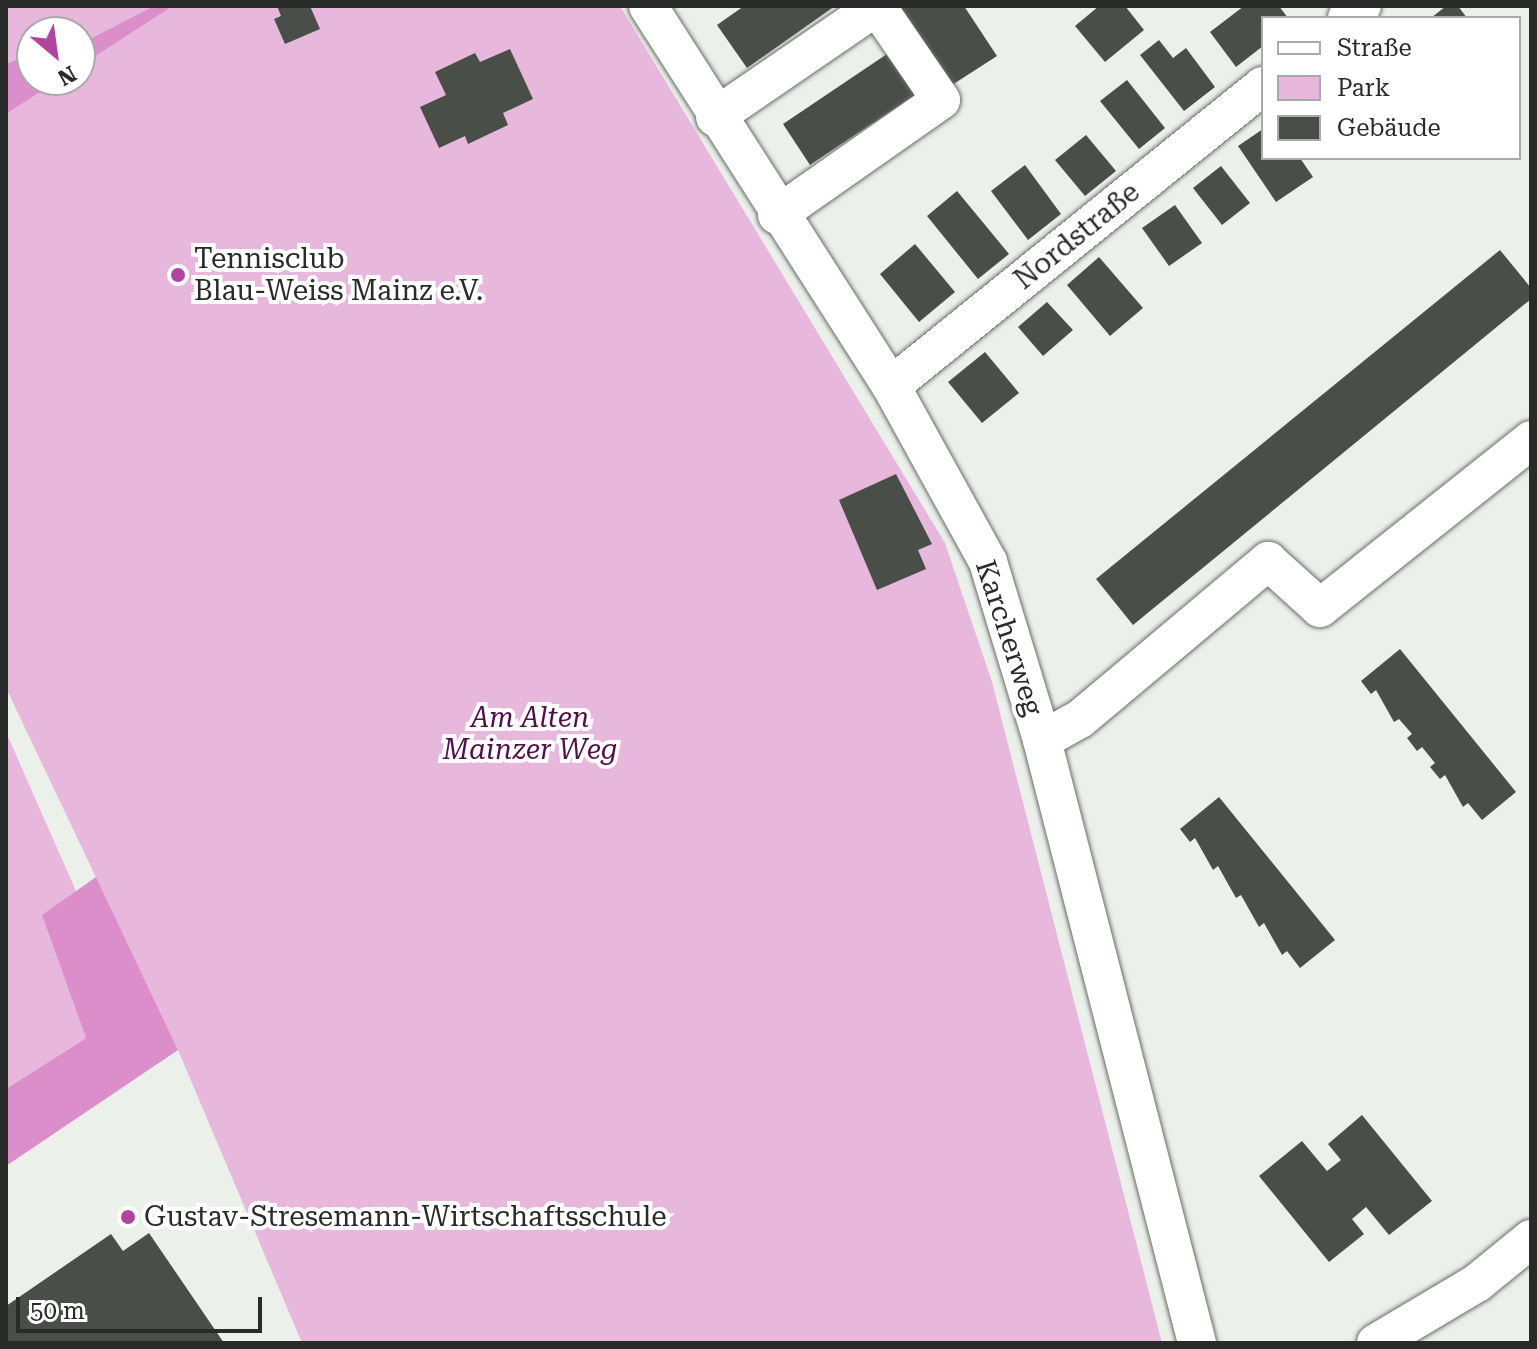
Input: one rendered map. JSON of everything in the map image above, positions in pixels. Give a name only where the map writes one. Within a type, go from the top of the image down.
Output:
[{"type":"street","name":"Karcherweg","points":[[648,6],[777,215],[891,386],[988,562],[1042,740],[1197,1343]]},
{"type":"street","points":[[715,117],[878,7],[941,100],[777,215]]},
{"type":"street","name":"Nordstraße","points":[[891,386],[1261,88]]},
{"type":"street","points":[[1042,740],[1080,719],[1268,561],[1320,608],[1531,440]]},
{"type":"street","points":[[1376,1343],[1477,1283],[1531,1239]]},
{"type":"green space","points":[[6,6],[154,6],[96,36],[96,16],[16,16],[16,60],[6,64]]},
{"type":"green space","name":"Am Alten Mainzer Weg","points":[[173,6],[620,6],[945,543],[992,682],[1162,1343],[302,1343],[178,1050],[6,688],[6,114],[34,96],[96,96],[96,56]]},
{"type":"green space","points":[[6,732],[76,891],[43,916],[86,1038],[6,1089]]},
{"type":"shaded area","points":[[154,6],[173,6],[96,56],[96,36]]},
{"type":"shaded area","points":[[16,60],[16,96],[34,96],[6,114],[6,64]]},
{"type":"shaded area","points":[[96,877],[178,1050],[6,1166],[6,1089],[86,1038],[42,915]]},
{"type":"building","points":[[277,6],[310,6],[320,29],[285,44],[274,19],[281,16]]},
{"type":"building","points":[[744,6],[835,6],[747,68],[717,25]]},
{"type":"building","points":[[899,6],[964,6],[997,56],[952,85]]},
{"type":"building","points":[[1099,6],[1125,6],[1144,30],[1105,62],[1075,26]]},
{"type":"building","points":[[1244,6],[1279,6],[1286,16],[1261,16],[1261,48],[1236,67],[1210,32]]},
{"type":"building","points":[[1446,6],[1458,6],[1466,16],[1434,16]]},
{"type":"building","points":[[1159,40],[1173,58],[1186,48],[1215,87],[1184,111],[1140,55]]},
{"type":"building","points":[[510,49],[533,99],[503,113],[508,125],[468,144],[465,136],[439,148],[420,107],[446,95],[435,72],[475,53],[480,62]]},
{"type":"building","points":[[887,54],[915,95],[810,165],[783,124]]},
{"type":"building","points":[[1127,80],[1165,128],[1139,149],[1100,101]]},
{"type":"building","points":[[1261,130],[1261,160],[1301,160],[1313,177],[1276,202],[1238,146]]},
{"type":"building","points":[[1086,135],[1116,171],[1085,196],[1055,160]]},
{"type":"building","points":[[1025,165],[1061,214],[1028,240],[991,191]]},
{"type":"building","points":[[1221,166],[1250,203],[1222,225],[1193,188]]},
{"type":"building","points":[[957,191],[1009,254],[978,279],[927,216]]},
{"type":"building","points":[[1175,205],[1202,243],[1169,266],[1142,228]]},
{"type":"building","points":[[915,244],[955,292],[919,322],[880,274]]},
{"type":"building","points":[[1500,250],[1531,288],[1531,299],[1133,625],[1096,579]]},
{"type":"building","points":[[1099,257],[1143,308],[1110,336],[1067,285]]},
{"type":"building","points":[[1047,302],[1073,330],[1043,356],[1018,327]]},
{"type":"building","points":[[985,352],[1019,393],[982,423],[948,382]]},
{"type":"building","points":[[896,474],[932,544],[918,550],[926,569],[877,590],[839,500]]},
{"type":"building","points":[[1400,649],[1516,792],[1482,820],[1468,803],[1463,807],[1445,775],[1440,779],[1430,767],[1435,763],[1422,747],[1417,751],[1407,738],[1412,734],[1399,719],[1394,722],[1376,690],[1371,694],[1361,681]]},
{"type":"building","points":[[1219,797],[1335,940],[1300,968],[1287,951],[1282,955],[1264,923],[1259,927],[1241,895],[1236,898],[1218,866],[1213,870],[1195,838],[1190,842],[1180,829]]},
{"type":"building","points":[[1362,1115],[1432,1201],[1389,1235],[1366,1207],[1352,1219],[1364,1234],[1329,1262],[1259,1176],[1302,1141],[1327,1171],[1341,1160],[1328,1144]]},
{"type":"building","points":[[149,1233],[224,1343],[6,1343],[6,1306],[111,1234],[123,1251]]},
{"type":"place","name":"Tennisclub Blau-Weiss Mainz e.V.","points":[[178,275]]},
{"type":"place","name":"Gustav-Stresemann-Wirtschaftsschule","points":[[128,1217]]}]
